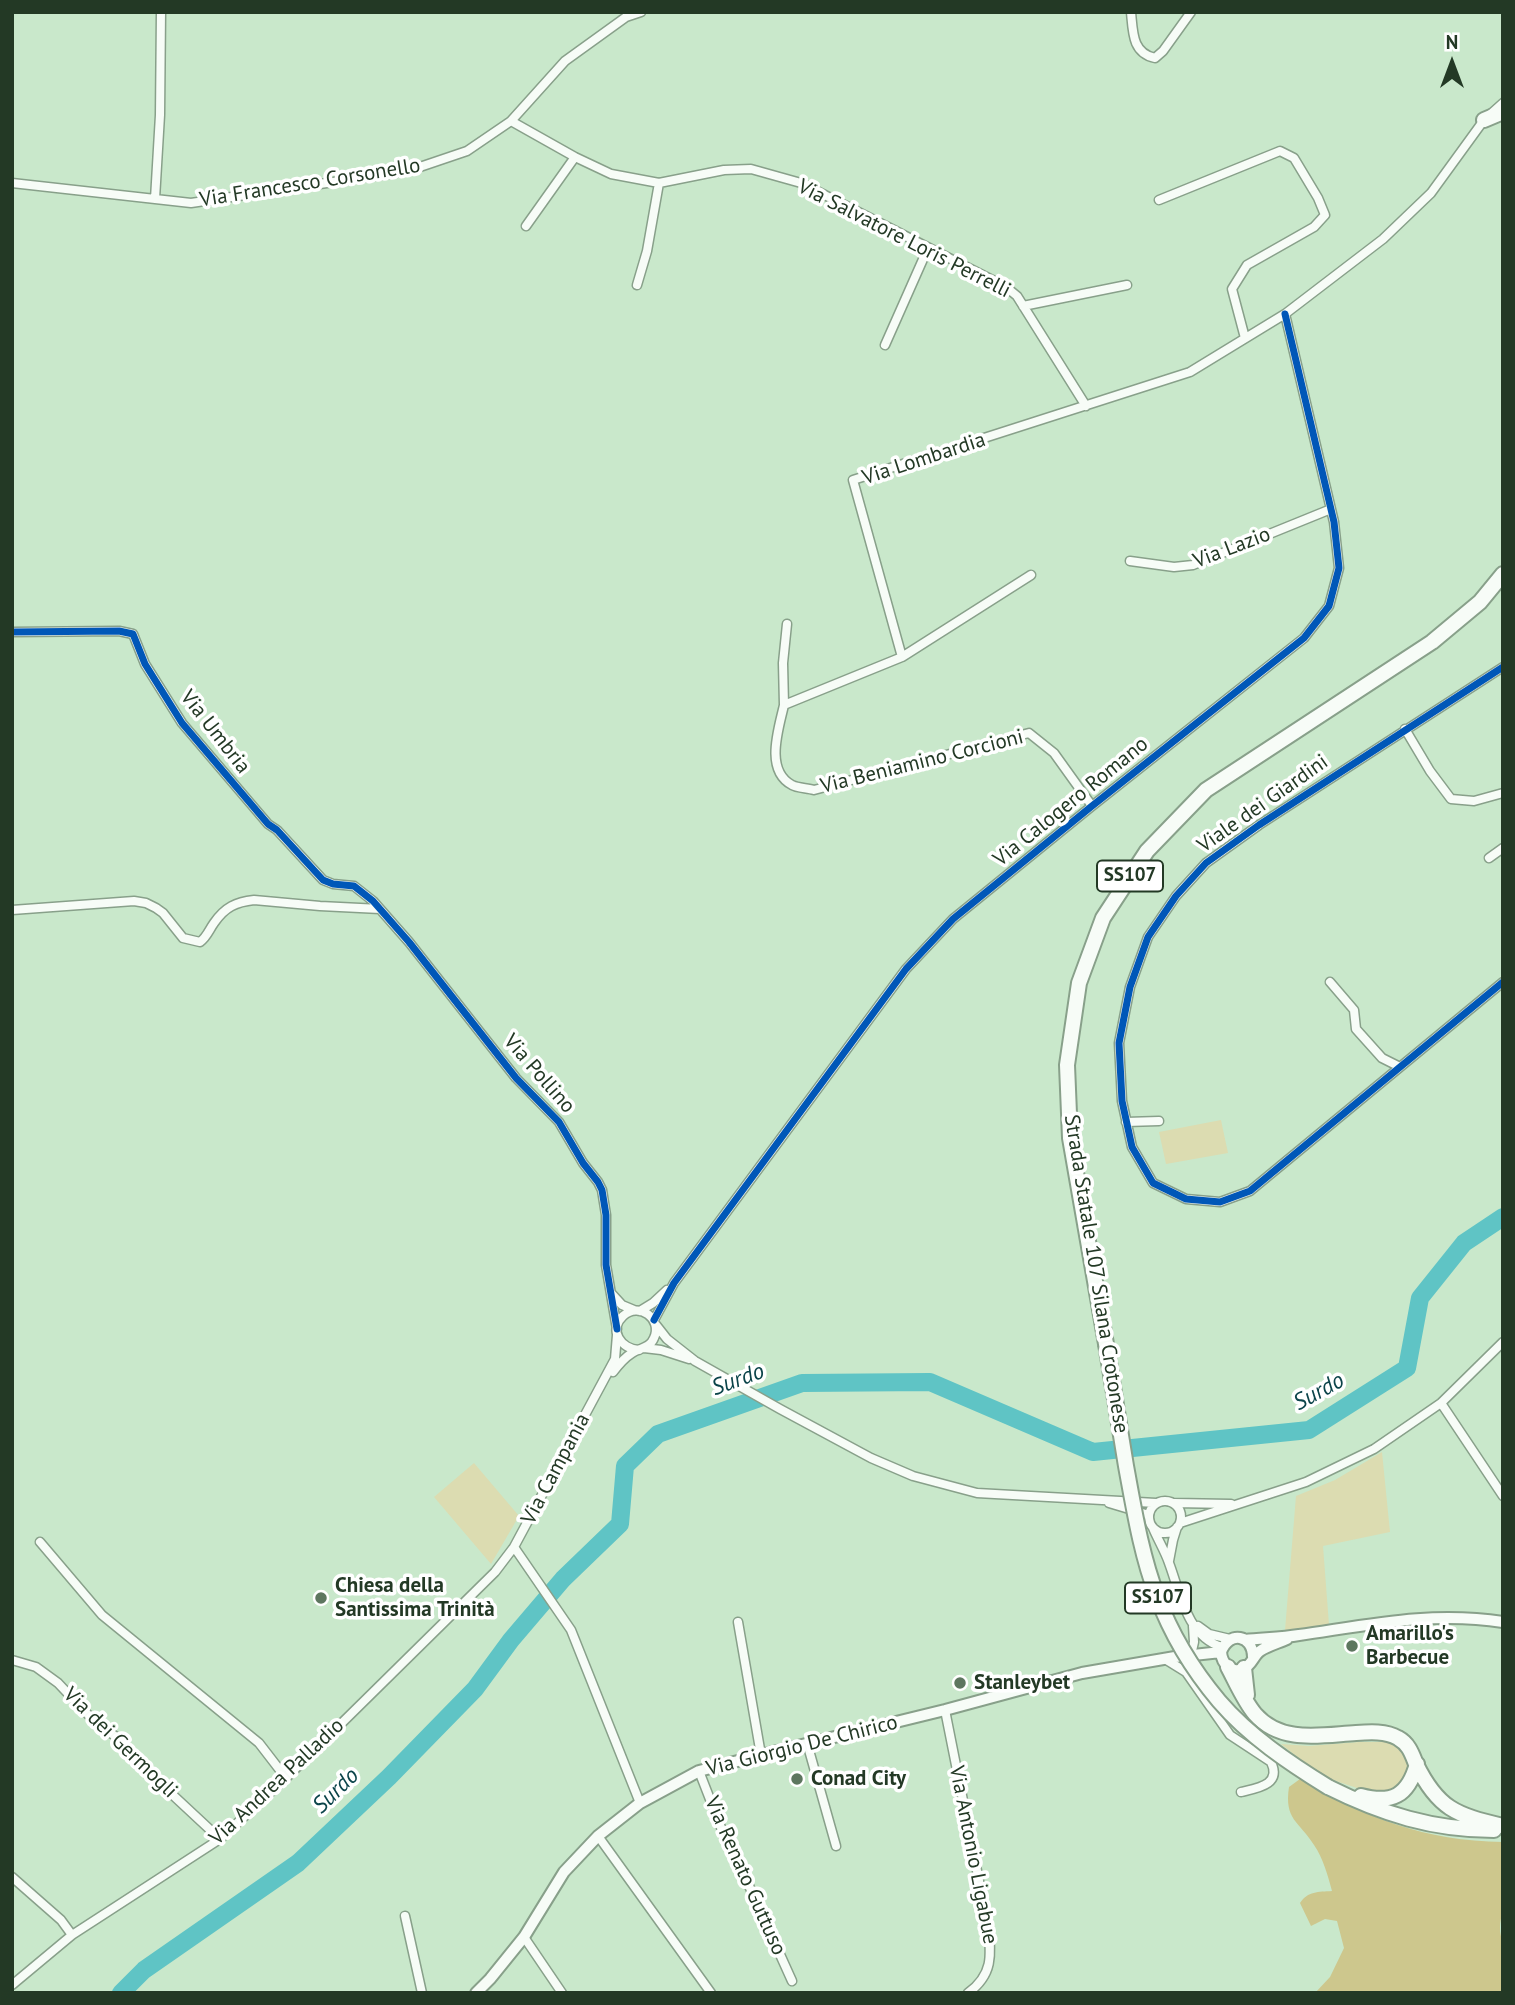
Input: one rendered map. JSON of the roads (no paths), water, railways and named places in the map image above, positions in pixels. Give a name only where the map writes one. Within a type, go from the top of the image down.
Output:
[{"type":"highway","points":[[1484,121],[1503,112]]},
{"type":"highway","name":"Strada Statale 107 Silana Crotonese","points":[[1503,574],[1480,602],[1432,642],[1206,790],[1147,851],[1104,918],[1079,983],[1067,1065],[1070,1138],[1134,1511],[1157,1596],[1172,1630],[1195,1669],[1221,1703],[1254,1735],[1289,1763],[1328,1787],[1365,1805],[1425,1823],[1474,1830],[1503,1828]]},
{"type":"highway","points":[[1248,1663],[1248,1703]]},
{"type":"highway","points":[[1226,1666],[1248,1703],[1264,1723],[1291,1735],[1377,1732],[1398,1738],[1409,1747],[1427,1787],[1437,1800],[1454,1812],[1503,1828]]},
{"type":"highway","points":[[1328,1787],[1374,1799],[1387,1799],[1406,1789],[1416,1764]]},
{"type":"main road","points":[[1226,1666],[1225,1646],[1235,1638],[1245,1640],[1296,1636],[1425,1617],[1503,1622]]},
{"type":"main road","points":[[1170,1658],[1226,1666],[1236,1670],[1262,1650],[1296,1636]]},
{"type":"main road","points":[[1245,1640],[1252,1648],[1248,1663]]},
{"type":"main road","name":"Via Giorgio De Chirico","points":[[475,1993],[524,1937],[564,1871],[598,1836],[640,1803],[699,1771],[1082,1673],[1191,1655],[1225,1646]]},
{"type":"street","points":[[155,199],[160,115],[161,12]]},
{"type":"street","name":"Via Francesco Corsonello","points":[[12,183],[191,203],[408,171],[467,151],[511,121],[565,61],[626,17],[640,12]]},
{"type":"street","points":[[1131,12],[1132,34],[1136,44],[1145,56],[1155,58],[1191,12]]},
{"type":"street","points":[[1086,406],[1190,372],[1285,314],[1383,239],[1431,192],[1484,121],[1503,103]]},
{"type":"street","name":"Via Salvatore Loris Perrelli","points":[[511,121],[575,158],[611,174],[659,183],[724,170],[751,169],[801,183],[1006,287],[1017,296],[1086,406]]},
{"type":"street","points":[[1159,200],[1280,151],[1294,158],[1325,215],[1314,227],[1247,265],[1232,289],[1245,338]]},
{"type":"street","points":[[526,226],[575,158]]},
{"type":"street","points":[[637,285],[647,251],[659,183]]},
{"type":"street","points":[[884,345],[928,248]]},
{"type":"street","points":[[1023,306],[1127,285]]},
{"type":"street","name":"Via Calogero Romano","points":[[674,1283],[906,969],[953,919],[1304,638],[1329,606],[1339,568],[1331,509],[1285,314]]},
{"type":"street","name":"Via Lombardia","points":[[902,657],[853,480],[1086,406]]},
{"type":"street","name":"Via Lazio","points":[[1130,561],[1174,567],[1193,565],[1331,509]]},
{"type":"street","points":[[787,624],[783,663],[784,705],[902,657],[1031,575]]},
{"type":"street","name":"Via Umbria","points":[[12,632],[119,631],[133,634],[145,664],[182,723],[268,824],[277,830],[323,880],[354,886],[380,909]]},
{"type":"street","name":"Viale dei Giardini","points":[[1503,667],[1259,825],[1206,863],[1176,896],[1148,937],[1130,987],[1119,1043],[1122,1101],[1132,1147],[1153,1183],[1185,1199],[1220,1202],[1250,1191],[1503,982]]},
{"type":"street","name":"Via Beniamino Corcioni","points":[[784,705],[774,749],[780,773],[792,785],[814,790],[1029,733],[1054,753],[1092,806]]},
{"type":"street","points":[[1405,729],[1430,771],[1451,799],[1474,802],[1503,793]]},
{"type":"street","points":[[1489,858],[1503,848]]},
{"type":"street","points":[[12,910],[134,901],[146,903],[163,913],[183,938],[200,942],[206,938],[226,908],[246,901],[380,909]]},
{"type":"street","name":"Via Pollino","points":[[380,909],[516,1078],[559,1122],[583,1163],[598,1182],[606,1215],[605,1244],[609,1290],[617,1332]]},
{"type":"street","points":[[1330,982],[1354,1010],[1356,1028],[1382,1058],[1400,1067]]},
{"type":"street","points":[[1126,1122],[1158,1121]]},
{"type":"street","points":[[674,1283],[653,1303],[624,1315],[620,1319],[617,1332],[628,1348],[661,1350],[695,1361]]},
{"type":"street","points":[[641,1349],[653,1341],[655,1323],[674,1283]]},
{"type":"street","points":[[609,1290],[622,1305],[645,1312],[667,1339],[695,1361],[871,1458],[913,1476],[977,1493],[1051,1499],[1241,1504]]},
{"type":"street","name":"Via Campania","points":[[513,1547],[615,1359],[617,1332]]},
{"type":"street","points":[[1153,1528],[1163,1533],[1173,1531],[1179,1525],[1306,1482],[1374,1449],[1441,1403],[1503,1342]]},
{"type":"street","name":"Via Campania","points":[[598,1391],[621,1362],[641,1349]]},
{"type":"street","points":[[1441,1403],[1503,1496]]},
{"type":"street","points":[[1100,1500],[1149,1515]]},
{"type":"street","points":[[1156,1503],[1150,1511],[1149,1520],[1192,1623],[1194,1642],[1191,1655]]},
{"type":"street","points":[[1168,1561],[1179,1525],[1180,1512],[1173,1503]]},
{"type":"street","points":[[40,1542],[102,1615],[259,1743],[286,1778]]},
{"type":"street","points":[[513,1547],[571,1630],[640,1803]]},
{"type":"street","name":"Via Andrea Palladio","points":[[12,1984],[72,1935],[220,1839],[470,1598],[495,1572],[513,1547]]},
{"type":"street","points":[[738,1622],[761,1755]]},
{"type":"street","points":[[1192,1623],[1225,1646]]},
{"type":"street","points":[[1170,1658],[1186,1672],[1230,1735],[1273,1766],[1273,1775],[1267,1783],[1262,1787],[1241,1792]]},
{"type":"street","name":"Via dei Germogli","points":[[12,1660],[37,1668],[58,1684],[220,1839]]},
{"type":"street","name":"Via Antonio Ligabue","points":[[945,1710],[988,1926],[991,1955],[985,1974],[968,1993]]},
{"type":"street","points":[[807,1743],[836,1846]]},
{"type":"street","name":"Via Renato Guttuso","points":[[699,1771],[727,1843],[736,1857],[792,1981]]},
{"type":"street","points":[[598,1836],[710,1993]]},
{"type":"street","points":[[12,1877],[61,1920],[72,1935]]},
{"type":"street","points":[[405,1916],[422,1993]]},
{"type":"street","points":[[524,1937],[562,1993]]},
{"type":"waterway","name":"Surdo","points":[[121,1993],[144,1970],[298,1863],[389,1777],[475,1689],[511,1640],[563,1579],[620,1524],[625,1466],[658,1434],[802,1383],[930,1382],[1093,1452],[1309,1430],[1407,1368],[1420,1298],[1464,1243],[1503,1217]]},
{"type":"place","name":"Chiesa della Santissima Trinità","points":[[321,1598]]},
{"type":"place","name":"Amarillo's Barbecue","points":[[1352,1646]]},
{"type":"place","name":"Stanleybet","points":[[960,1683]]},
{"type":"place","name":"Conad City","points":[[797,1779]]}]
